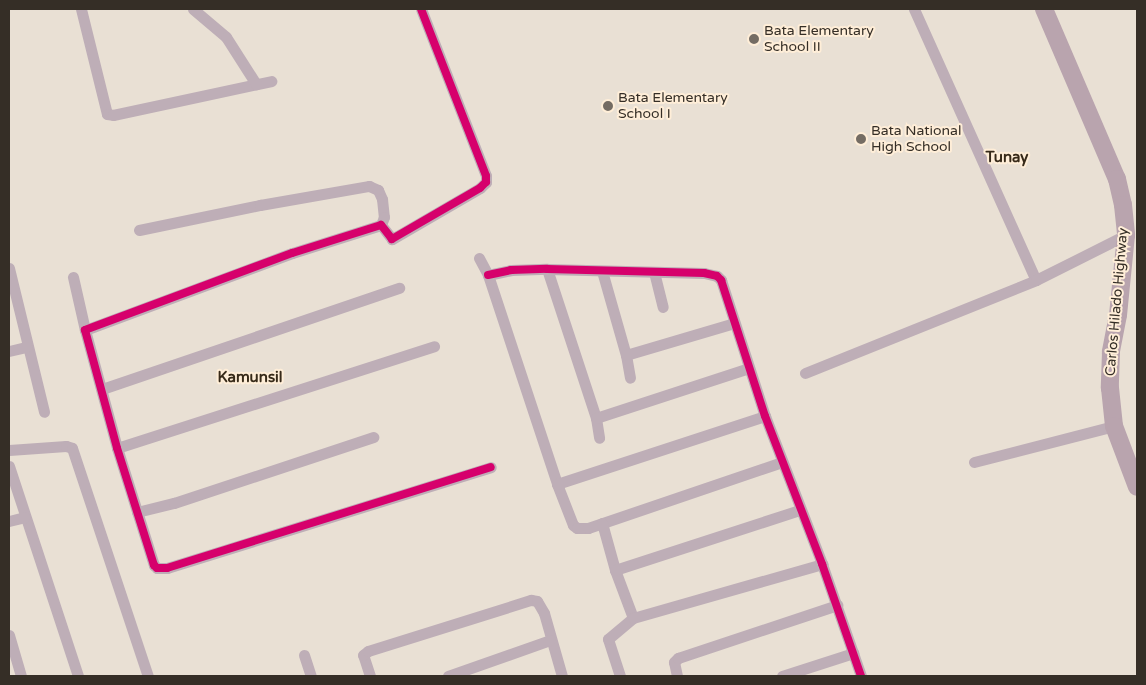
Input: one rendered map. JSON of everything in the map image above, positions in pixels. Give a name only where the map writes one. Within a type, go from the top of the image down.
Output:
[{"type":"main road","name":"Carlos Hilado Highway","points":[[1044,9],[1117,178],[1123,205],[1126,236],[1118,315],[1111,352],[1110,388],[1114,426],[1137,487]]},
{"type":"street","points":[[81,9],[107,114],[271,81]]},
{"type":"street","points":[[193,9],[226,36],[256,84]]},
{"type":"street","points":[[381,225],[392,239],[480,188],[486,182],[486,176],[421,9]]},
{"type":"street","points":[[914,9],[1036,280]]},
{"type":"street","points":[[139,230],[260,205],[369,186],[378,190],[382,199],[385,209],[381,225]]},
{"type":"street","points":[[85,330],[292,253],[381,225]]},
{"type":"street","points":[[805,373],[1036,280],[1126,236]]},
{"type":"street","points":[[479,258],[488,275],[573,525],[581,529],[602,523],[782,462]]},
{"type":"street","points":[[9,268],[44,412]]},
{"type":"street","points":[[488,275],[511,270],[547,268],[704,273],[718,276],[724,287],[765,416],[822,564],[861,676]]},
{"type":"street","points":[[547,268],[596,418],[599,438]]},
{"type":"street","points":[[602,271],[626,355],[630,378]]},
{"type":"street","points":[[654,272],[663,307]]},
{"type":"street","points":[[73,277],[85,330],[117,448],[154,565],[162,569],[491,468]]},
{"type":"street","points":[[102,389],[399,288]]},
{"type":"street","points":[[626,355],[734,323]]},
{"type":"street","points":[[117,448],[434,346]]},
{"type":"street","points":[[9,351],[27,347]]},
{"type":"street","points":[[596,418],[749,368]]},
{"type":"street","points":[[558,484],[765,416]]},
{"type":"street","points":[[974,462],[1114,426]]},
{"type":"street","points":[[137,512],[174,503],[373,437]]},
{"type":"street","points":[[9,450],[66,446],[72,448],[148,676]]},
{"type":"street","points":[[9,466],[78,676]]},
{"type":"street","points":[[615,570],[800,510]]},
{"type":"street","points":[[9,521],[25,517]]},
{"type":"street","points":[[602,523],[615,570],[633,618]]},
{"type":"street","points":[[620,676],[608,639],[633,618],[822,564]]},
{"type":"street","points":[[370,676],[363,655],[368,651],[531,600],[537,601],[542,609],[562,676]]},
{"type":"street","points":[[677,676],[674,662],[678,658],[837,605]]},
{"type":"street","points":[[9,635],[21,676]]},
{"type":"street","points":[[448,676],[550,640]]},
{"type":"street","points":[[782,676],[854,653]]},
{"type":"street","points":[[304,655],[308,675]]},
{"type":"cycle path","points":[[421,9],[486,176],[486,182],[480,188],[392,239],[381,225],[292,253],[85,330],[117,448],[154,565],[157,568],[167,568],[491,467]]},
{"type":"cycle path","points":[[488,275],[511,270],[547,269],[704,273],[717,276],[721,280],[765,416],[822,564],[861,676]]},
{"type":"place","name":"Bata Elementary School II","points":[[754,39]]},
{"type":"place","name":"Bata Elementary School I","points":[[608,106]]},
{"type":"place","name":"Bata National High School","points":[[861,139]]},
{"type":"district","name":"Tunay","points":[[1007,158]]},
{"type":"district","name":"Kamunsil","points":[[250,378]]}]
